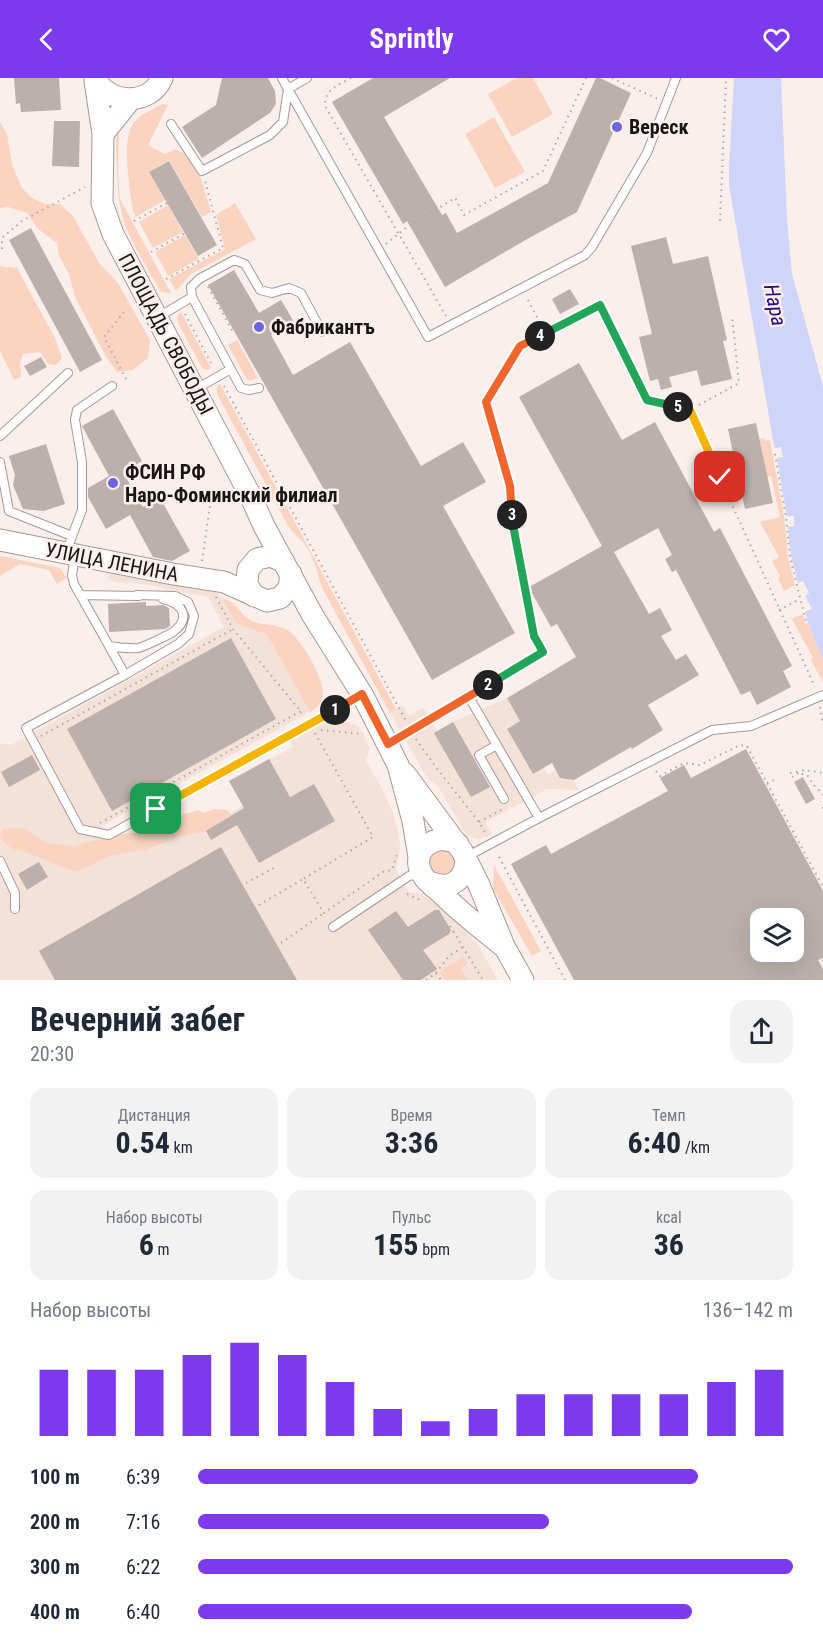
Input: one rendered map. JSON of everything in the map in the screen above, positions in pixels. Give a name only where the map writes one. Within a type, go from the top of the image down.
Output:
[{"type":"main road","points":[[95,79],[103,90],[114,97],[131,99],[148,94],[155,89],[162,78]]},
{"type":"main road","name":"ПЛОЩАДЬ СВОБОДЫ","points":[[95,79],[103,134],[102,203],[113,234],[313,616],[362,694],[399,765],[462,851],[479,885],[504,946],[523,980]]},
{"type":"main road","points":[[103,134],[131,99]]},
{"type":"main road","points":[[264,526],[247,584],[261,598],[313,616]]},
{"type":"main road","name":"УЛИЦА ЛЕНИНА","points":[[0,540],[71,548],[173,574],[219,589],[261,598]]},
{"type":"main road","points":[[219,589],[252,565],[271,556],[287,568],[289,588],[280,598],[261,598]]},
{"type":"main road","name":"ПЛОЩАДЬ СВОБОДЫ","points":[[399,765],[423,871],[466,917],[504,946]]},
{"type":"main road","points":[[442,838],[451,840],[462,851],[466,866],[456,882],[447,886],[437,885],[423,871],[427,844],[434,840],[442,838]]},
{"type":"lane","points":[[282,78],[428,337],[585,255],[592,247],[647,153],[676,78]]},
{"type":"lane","points":[[288,89],[308,78]]},
{"type":"lane","points":[[171,124],[202,171],[270,135],[283,122],[288,89]]},
{"type":"lane","points":[[259,388],[249,390],[241,388],[192,297],[191,287],[199,279],[234,260],[245,264],[260,290],[272,293],[289,288],[301,293],[322,332]]},
{"type":"lane","points":[[157,318],[192,297]]},
{"type":"lane","points":[[388,744],[543,652],[534,636],[515,536],[510,486],[486,402],[520,346],[600,305],[647,400],[690,410]]},
{"type":"lane","points":[[195,390],[231,369]]},
{"type":"lane","points":[[0,436],[68,373]]},
{"type":"lane","points":[[112,386],[78,410],[75,420],[82,462],[82,510],[71,548],[72,575],[74,584],[125,675]]},
{"type":"lane","points":[[0,462],[9,511],[71,548]]},
{"type":"lane","points":[[80,595],[175,596],[188,602],[194,616],[189,634],[178,644],[26,728],[80,830],[110,835],[362,694]]},
{"type":"lane","points":[[109,646],[138,648],[173,633],[181,624],[183,615],[178,604],[137,595]]},
{"type":"lane","points":[[462,851],[539,818],[712,730],[752,726],[821,695]]},
{"type":"lane","points":[[469,696],[539,818]]},
{"type":"lane","points":[[497,745],[479,755],[504,799]]},
{"type":"lane","points":[[0,861],[15,893],[15,909]]},
{"type":"lane","points":[[333,927],[409,876],[423,871]]},
{"type":"path","points":[[351,78],[327,94],[325,106],[447,318]]},
{"type":"path","points":[[379,250],[398,233],[455,198],[464,215],[543,171],[586,78]]},
{"type":"path","points":[[612,78],[666,103]]},
{"type":"path","points":[[720,221],[726,78]]},
{"type":"path","points":[[166,279],[223,248],[202,171]]},
{"type":"path","points":[[2,249],[2,238],[22,221],[87,185]]},
{"type":"path","points":[[134,221],[167,202]]},
{"type":"path","points":[[151,252],[184,233]]},
{"type":"path","points":[[206,284],[233,332],[235,331]]},
{"type":"path","points":[[528,300],[541,325]]},
{"type":"path","points":[[183,311],[213,367]]},
{"type":"path","points":[[124,312],[104,337],[126,379]]},
{"type":"path","points":[[732,315],[739,383],[690,410],[821,695],[823,725]]},
{"type":"path","points":[[222,383],[411,731],[487,836]]},
{"type":"path","points":[[775,454],[790,556],[806,622]]},
{"type":"path","points":[[201,567],[211,498]]},
{"type":"path","points":[[219,589],[233,629],[306,717]]},
{"type":"path","points":[[780,610],[800,599]]},
{"type":"path","points":[[33,740],[233,629]]},
{"type":"path","points":[[87,830],[301,711]]},
{"type":"path","points":[[259,905],[373,837],[313,729],[363,734]]},
{"type":"path","points":[[660,776],[684,763],[700,765],[740,745],[747,746],[823,887]]},
{"type":"path","points":[[792,777],[804,770],[823,773]]},
{"type":"path","points":[[790,773],[808,776],[823,795]]},
{"type":"path","points":[[767,783],[774,780]]},
{"type":"path","points":[[281,943],[383,872],[392,870],[397,854]]},
{"type":"path","points":[[499,857],[565,980]]},
{"type":"path","points":[[246,883],[274,868]]},
{"type":"path","points":[[303,879],[324,913]]},
{"type":"path","points":[[407,894],[428,903]]},
{"type":"path","points":[[445,918],[483,980]]},
{"type":"path","points":[[426,980],[436,973],[449,956],[463,947]]},
{"type":"path","points":[[436,973],[441,980]]},
{"type":"shaded area","points":[[517,78],[533,78],[553,114],[512,137],[488,94]]},
{"type":"shaded area","points":[[164,104],[168,105],[148,145],[165,154],[174,150],[187,153],[200,175],[211,212],[202,217],[169,160],[149,172],[165,200],[136,217],[133,212],[128,169],[128,136],[138,118]]},
{"type":"shaded area","points":[[494,117],[525,172],[495,188],[465,134]]},
{"type":"shaded area","points":[[0,122],[7,134],[12,164],[22,188],[32,198],[45,204],[60,204],[73,216],[99,263],[118,283],[150,340],[148,358],[133,370],[117,372],[106,357],[75,297],[69,274],[59,256],[57,243],[38,229],[27,213],[8,207],[0,208]]},
{"type":"shaded area","points":[[119,128],[120,199],[171,293],[161,292],[124,222],[117,182],[116,146]]},
{"type":"shaded area","points":[[235,203],[256,239],[191,274],[176,291],[169,279],[225,249],[216,215]]},
{"type":"shaded area","points":[[168,205],[183,232],[153,248],[139,222]]},
{"type":"shaded area","points":[[185,235],[199,259],[168,276],[155,252]]},
{"type":"shaded area","points":[[0,266],[17,268],[55,338],[62,358],[56,365],[48,364],[40,352],[23,354],[20,364],[21,377],[14,380],[0,351]]},
{"type":"shaded area","points":[[181,312],[211,368],[207,370],[202,368],[177,321]]},
{"type":"shaded area","points":[[237,340],[258,378],[247,380],[228,345]]},
{"type":"shaded area","points":[[220,384],[396,709],[390,713],[321,586],[309,552],[287,524],[217,394],[217,386]]},
{"type":"shaded area","points":[[764,438],[765,441],[770,440],[784,517],[788,557],[795,585],[784,591],[778,578],[780,576],[772,561],[779,557],[760,522],[780,517],[771,476],[767,477],[759,439]]},
{"type":"shaded area","points":[[0,556],[60,568],[67,578],[57,584],[49,570],[20,564],[0,576]]},
{"type":"shaded area","points":[[109,570],[219,593],[236,623],[267,635],[310,712],[102,826],[108,843],[162,833],[231,813],[243,805],[229,781],[293,747],[290,741],[315,727],[336,722],[349,722],[359,727],[370,748],[366,761],[393,813],[400,848],[396,870],[408,892],[419,893],[428,898],[454,918],[478,945],[498,980],[0,980],[0,743],[11,745],[224,627],[208,597],[132,582],[120,583],[108,580]]},
{"type":"shaded area","points":[[222,598],[233,603],[250,620],[280,626],[294,636],[313,663],[321,683],[322,699],[315,708],[310,712],[267,635],[236,623]]},
{"type":"shaded area","points":[[803,614],[805,624],[808,623],[823,660],[823,682],[792,619]]},
{"type":"shaded area","points":[[507,698],[520,721],[507,730],[532,773],[543,768],[548,775],[556,770],[560,778],[574,780],[579,790],[547,789],[485,822],[492,834],[479,839],[470,837],[464,831],[438,786],[427,778],[390,713],[403,705],[409,716],[423,708],[437,731]]},
{"type":"shaded area","points":[[214,809],[227,810],[232,816],[208,831],[181,836],[147,849],[110,856],[75,872],[11,848],[0,839],[2,829],[24,828],[46,843],[73,846],[121,834],[147,832],[170,826],[184,814],[198,810],[204,813]]},
{"type":"shaded area","points":[[450,844],[459,872],[432,878],[425,855]]},
{"type":"shaded area","points":[[494,865],[541,951],[532,956],[493,888]]},
{"type":"shaded area","points":[[463,957],[468,963],[461,968],[468,980],[445,980],[439,972]]},
{"type":"water","name":"Нара","points":[[734,78],[781,78],[787,219],[792,274],[823,386],[823,660],[805,612],[812,609],[805,596],[809,593],[803,581],[798,583],[791,556],[788,527],[794,526],[794,516],[787,516],[777,458],[783,457],[781,447],[775,448],[773,440],[729,185]]},
{"type":"building","points":[[14,78],[59,78],[61,110],[21,112],[20,103],[16,104]]},
{"type":"building","points":[[222,78],[268,78],[275,91],[276,104],[270,113],[202,158],[182,127],[216,105]]},
{"type":"building","points":[[373,78],[450,78],[384,117],[442,215],[446,213],[457,233],[548,183],[596,78],[631,93],[577,212],[445,287],[407,221],[403,224],[332,102]]},
{"type":"building","points":[[54,121],[80,121],[79,167],[52,166]]},
{"type":"building","points":[[169,161],[217,245],[198,256],[149,172]]},
{"type":"building","points":[[31,228],[102,360],[80,372],[9,240]]},
{"type":"building","points":[[666,237],[673,264],[708,256],[727,340],[723,341],[732,379],[701,386],[697,370],[669,377],[672,387],[661,390],[658,379],[650,381],[639,337],[652,334],[631,246]]},
{"type":"building","points":[[234,270],[259,313],[281,300],[294,322],[271,335],[293,375],[350,342],[421,466],[463,442],[486,482],[443,506],[515,633],[432,680],[208,285]]},
{"type":"building","points":[[570,289],[579,304],[560,314],[552,299]]},
{"type":"building","points":[[41,357],[47,367],[30,376],[24,366]]},
{"type":"building","points":[[579,363],[622,440],[655,422],[714,532],[720,528],[792,666],[783,671],[791,687],[757,705],[750,691],[741,695],[676,570],[672,572],[665,559],[672,555],[658,528],[614,552],[649,614],[660,608],[672,630],[661,636],[676,660],[686,654],[699,675],[648,705],[663,730],[574,780],[560,778],[552,763],[533,774],[507,729],[520,721],[507,698],[576,657],[557,624],[551,627],[532,593],[531,586],[602,546],[519,397]]},
{"type":"building","name":"ФСИН РФ Наро-Фоминский филиал","points":[[113,409],[142,461],[123,472],[143,507],[160,498],[190,551],[172,561],[153,557],[130,515],[106,529],[88,497],[88,488],[109,476],[82,426]]},
{"type":"building","points":[[756,423],[773,503],[745,509],[728,429]]},
{"type":"building","points":[[46,444],[65,504],[44,511],[23,509],[13,485],[15,475],[9,456]]},
{"type":"building","points":[[146,602],[146,606],[163,605],[169,608],[170,626],[165,629],[109,632],[108,604]]},
{"type":"building","points":[[231,638],[276,719],[112,811],[67,729]]},
{"type":"building","points":[[453,722],[490,787],[471,797],[434,733]]},
{"type":"building","points":[[746,749],[823,891],[823,958],[818,960],[823,969],[823,980],[574,980],[511,864],[546,845],[551,854],[668,791],[660,778],[684,765],[691,778]]},
{"type":"building","points":[[32,755],[40,770],[9,787],[1,772]]},
{"type":"building","points":[[269,759],[290,797],[314,784],[335,821],[259,863],[237,825],[211,840],[206,831],[244,808],[229,781]]},
{"type":"building","points":[[803,777],[815,799],[806,804],[794,782]]},
{"type":"building","points":[[221,847],[297,980],[55,980],[39,951]]},
{"type":"building","points":[[39,862],[48,877],[27,890],[18,874]]},
{"type":"building","points":[[435,910],[439,910],[451,930],[449,934],[423,950],[437,969],[421,980],[403,980],[368,930],[396,911],[408,927]]},
{"type":"place","name":"Вереcк","points":[[617,127]]},
{"type":"place","name":"Фабрикантъ","points":[[259,327]]},
{"type":"place","name":"ФСИН РФ Наро-Фоминский филиал","points":[[113,483]]},
{"type":"route","points":[[156,809],[362,694],[388,744],[543,652],[534,636],[513,525],[510,486],[486,402],[520,346],[600,305],[647,400],[690,410],[720,477]]}]
